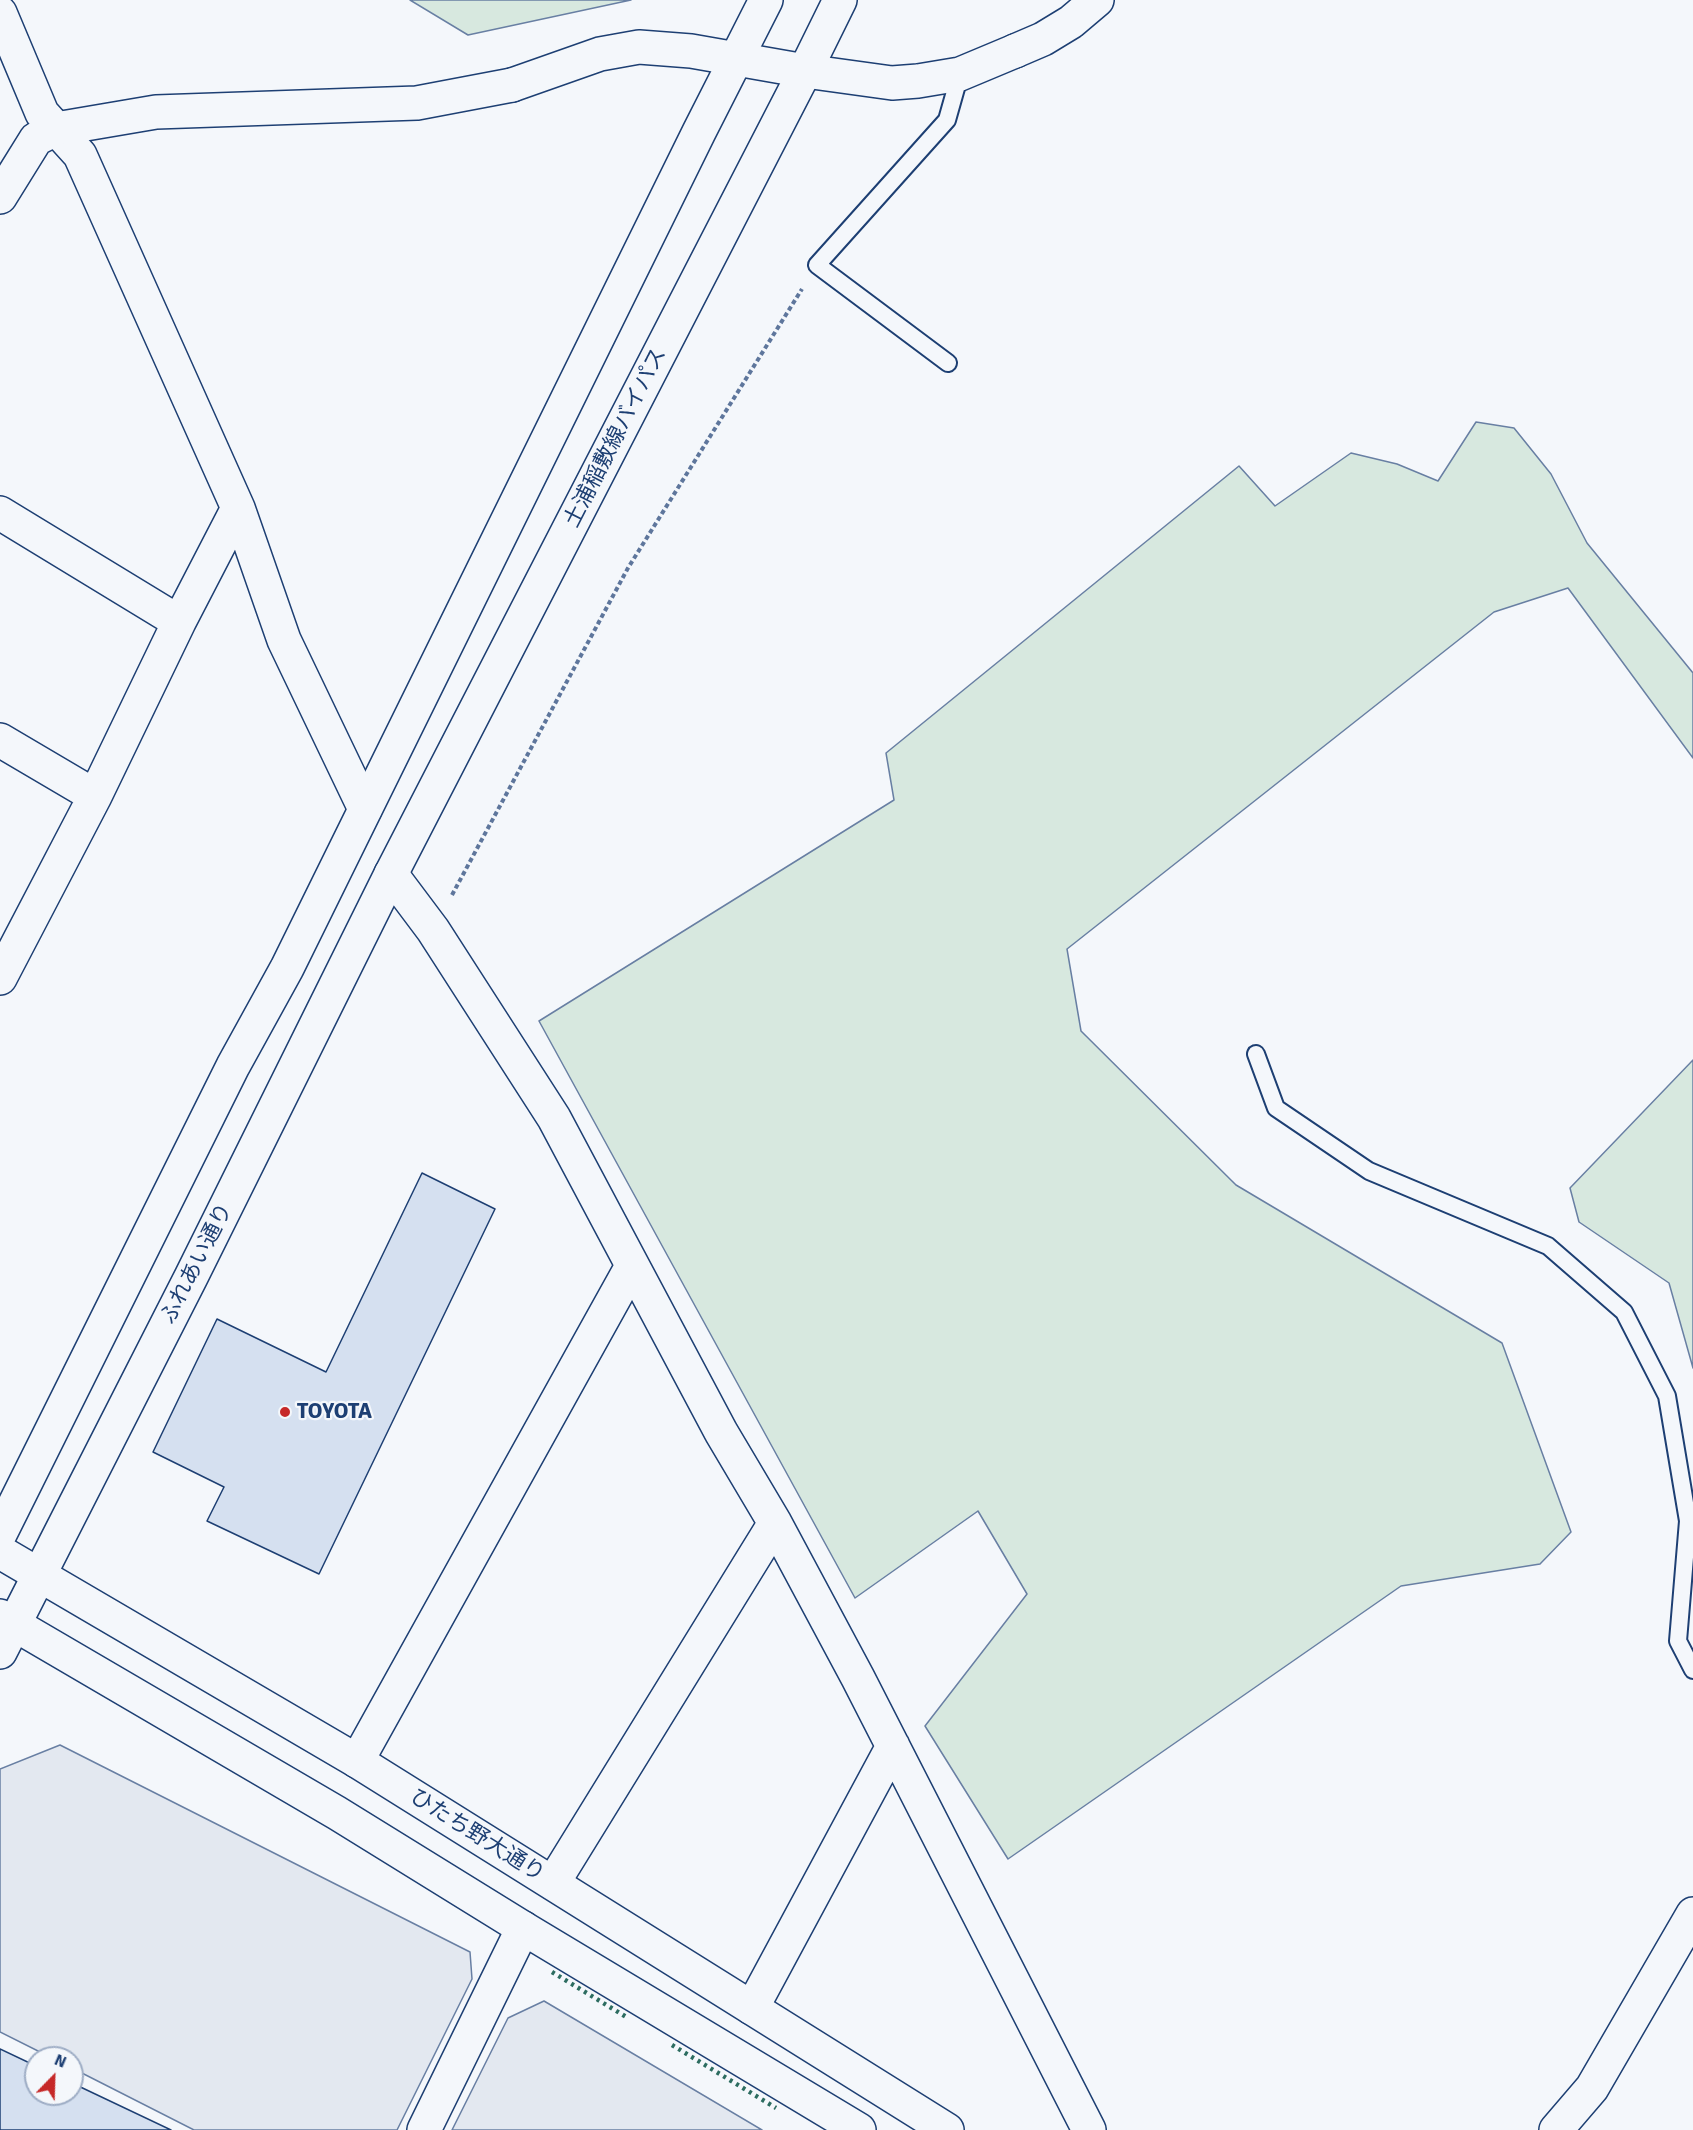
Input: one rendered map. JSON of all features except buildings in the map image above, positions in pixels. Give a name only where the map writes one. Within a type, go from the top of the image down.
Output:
[{"type":"street","points":[[0,1534],[233,1066],[287,968],[766,0]]},
{"type":"street","name":"土浦稲敷線バイパス","points":[[391,874],[840,0]]},
{"type":"street","points":[[0,197],[36,139],[56,129],[156,112],[417,103],[512,85],[600,54],[639,47],[736,57],[805,71],[892,83],[918,81],[960,74],[1043,39],[1071,22],[1097,0]]},
{"type":"street","points":[[0,13],[42,113],[80,155],[238,508],[284,640],[365,809]]},
{"type":"street","points":[[1,973],[95,796],[179,622],[238,508]]},
{"type":"street","points":[[0,513],[179,622]]},
{"type":"street","points":[[0,740],[95,796]]},
{"type":"street","points":[[391,874],[433,930],[554,1118],[721,1432],[775,1523],[893,1746],[1089,2130]]},
{"type":"street","name":"ふれあい通り","points":[[5,1631],[39,1575],[186,1287],[391,874]]},
{"type":"street","points":[[357,1761],[632,1266]]},
{"type":"street","points":[[553,1883],[775,1523]]},
{"type":"street","name":"ひたち野大通り","points":[[0,1552],[357,1761],[947,2130]]},
{"type":"street","points":[[5,1631],[337,1813],[859,2130]]},
{"type":"street","points":[[752,2008],[893,1746]]},
{"type":"street","points":[[1556,2130],[1592,2088],[1693,1914]]},
{"type":"street","points":[[424,2130],[523,1928]]},
{"type":"lane","points":[[948,363],[817,266],[947,120],[960,74]]},
{"type":"lane","points":[[1256,1054],[1276,1108],[1369,1171],[1548,1246],[1624,1312],[1667,1396],[1688,1521],[1678,1641],[1693,1670]]},
{"type":"path","points":[[433,930],[628,568],[817,266]]},
{"type":"shaded area","points":[[410,0],[631,0],[468,35]]},
{"type":"shaded area","points":[[1476,422],[1514,428],[1551,474],[1587,543],[1693,673],[1693,758],[1568,588],[1494,612],[1067,949],[1081,1031],[1236,1185],[1502,1343],[1571,1532],[1540,1564],[1401,1586],[1008,1859],[925,1726],[1027,1594],[978,1511],[855,1598],[539,1021],[894,800],[886,753],[1239,466],[1275,506],[1351,453],[1397,464],[1438,481]]},
{"type":"shaded area","points":[[1693,1060],[1693,1368],[1669,1283],[1579,1222],[1570,1188]]},
{"type":"shaded area","points":[[60,1745],[470,1952],[472,1979],[397,2130],[194,2130],[84,2074],[84,2046],[28,2046],[0,2032],[0,1769]]},
{"type":"shaded area","points":[[544,2001],[762,2130],[452,2130],[508,2018]]},
{"type":"hedge","points":[[552,1972],[628,2018]]},
{"type":"hedge","points":[[672,2045],[776,2108]]},
{"type":"place","name":"TOYOTA","points":[[285,1412]]}]
